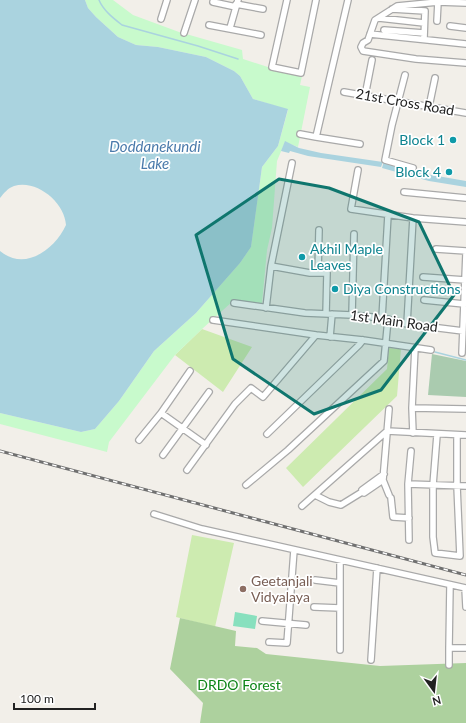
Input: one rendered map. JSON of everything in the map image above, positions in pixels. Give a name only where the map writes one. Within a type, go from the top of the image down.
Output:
[{"type":"street","points":[[161,19],[167,0]]},
{"type":"street","points":[[184,34],[195,0]]},
{"type":"street","points":[[287,0],[272,67],[301,73],[316,0]]},
{"type":"street","points":[[316,137],[348,0]]},
{"type":"street","points":[[213,2],[237,4],[263,9]]},
{"type":"street","points":[[437,21],[438,2]]},
{"type":"street","points":[[466,3],[438,2],[403,5],[392,9],[375,20],[368,40],[363,43],[361,47],[363,51],[416,59],[466,63]]},
{"type":"street","points":[[230,28],[237,4]]},
{"type":"street","points":[[392,9],[425,11],[424,40]]},
{"type":"street","points":[[379,18],[424,22]]},
{"type":"street","points":[[209,24],[261,35]]},
{"type":"street","points":[[450,26],[466,28]]},
{"type":"street","points":[[384,30],[424,33]]},
{"type":"street","points":[[371,31],[424,40],[466,44]]},
{"type":"street","points":[[365,96],[372,60]]},
{"type":"street","points":[[405,75],[385,160],[412,168]]},
{"type":"street","points":[[430,108],[435,78]]},
{"type":"street","name":"21st Cross Road","points":[[344,92],[466,113]]},
{"type":"street","points":[[300,134],[360,144]]},
{"type":"street","points":[[266,308],[271,266],[292,163]]},
{"type":"street","points":[[358,170],[351,209],[413,218],[466,222]]},
{"type":"street","points":[[404,192],[466,198]]},
{"type":"street","points":[[246,486],[293,445],[384,360],[386,344],[385,319],[388,214]]},
{"type":"street","points":[[407,324],[413,218]]},
{"type":"street","points":[[318,273],[319,230]]},
{"type":"street","points":[[352,315],[354,234]]},
{"type":"street","points":[[436,249],[466,252],[464,338],[462,353]]},
{"type":"street","points":[[271,266],[327,273],[330,337]]},
{"type":"street","points":[[423,277],[465,280]]},
{"type":"street","points":[[424,300],[464,304]]},
{"type":"street","name":"1st Main Road","points":[[234,304],[305,313],[352,315],[463,331]]},
{"type":"street","points":[[213,320],[431,350]]},
{"type":"street","points":[[188,470],[235,404],[251,388],[263,397],[316,335]]},
{"type":"street","points":[[267,434],[363,340]]},
{"type":"street","points":[[413,433],[412,408],[415,348]]},
{"type":"street","points":[[139,440],[161,413],[190,371]]},
{"type":"street","points":[[163,456],[184,429],[209,392]]},
{"type":"street","points":[[412,408],[466,409]]},
{"type":"street","points":[[389,409],[383,477],[390,497],[393,517],[409,518]]},
{"type":"street","points":[[161,413],[206,445]]},
{"type":"street","points":[[302,506],[387,432],[466,436]]},
{"type":"street","points":[[437,435],[433,485],[432,537],[435,553],[460,556],[457,486],[457,436]]},
{"type":"street","points":[[409,540],[408,484],[411,451]]},
{"type":"street","points":[[315,496],[341,505],[364,492],[383,477]]},
{"type":"street","points":[[408,484],[466,486]]},
{"type":"street","points":[[154,514],[202,529],[466,588],[466,607]]},
{"type":"street","points":[[270,642],[287,643],[294,550]]},
{"type":"street","points":[[340,560],[340,650]]},
{"type":"street","points":[[371,660],[377,568]]},
{"type":"street","points":[[315,580],[340,583]]},
{"type":"street","points":[[449,665],[450,585]]},
{"type":"street","points":[[314,607],[340,608]]},
{"type":"street","points":[[262,621],[306,625]]},
{"type":"street","points":[[449,648],[466,648]]},
{"type":"highlighted area","points":[[279,179],[329,188],[419,222],[454,295],[381,390],[314,414],[233,359],[196,235]]},
{"type":"green space","points":[[85,0],[113,0],[133,15],[179,32],[242,50],[243,59],[302,76],[300,85],[310,87],[298,147],[285,142],[277,161],[272,228],[267,250],[262,303],[233,301],[202,329],[175,355],[109,442],[107,452],[0,424],[0,413],[81,432],[95,429],[119,401],[154,351],[196,313],[240,263],[251,247],[262,167],[278,146],[288,110],[253,99],[240,76],[234,71],[206,57],[158,47],[136,45],[118,37],[96,17],[88,8]]},
{"type":"green space","points":[[202,329],[252,347],[223,392],[175,355]]},
{"type":"green space","points":[[389,348],[401,349],[397,396],[303,487],[286,468],[387,369]]},
{"type":"green space","points":[[432,354],[466,361],[466,397],[428,395]]},
{"type":"green space","points":[[192,535],[234,543],[215,627],[176,617]]},
{"type":"green space","points":[[235,612],[257,616],[255,629],[233,626]]},
{"type":"green space","name":"DRDO Forest","points":[[180,618],[236,631],[235,646],[257,648],[266,654],[380,666],[466,663],[466,723],[200,723],[203,703],[170,669]]},
{"type":"water","name":"Doddanekundi Lake","points":[[0,0],[85,0],[88,8],[96,17],[118,37],[136,45],[158,47],[206,57],[234,71],[240,76],[253,99],[288,109],[278,146],[262,167],[251,247],[240,263],[196,313],[154,351],[119,401],[95,429],[81,432],[0,413],[0,251],[10,257],[19,259],[38,255],[55,242],[66,225],[61,209],[55,201],[40,189],[32,186],[14,186],[8,189],[0,198]]},
{"type":"water","points":[[285,141],[299,148],[321,153],[383,162],[381,167],[308,156],[290,151],[289,153],[281,151]]},
{"type":"water","points":[[384,161],[420,173],[466,181],[466,187],[429,181],[382,168]]},
{"type":"waterway","points":[[99,0],[112,17],[122,25],[198,46],[238,59]]},
{"type":"waterway","points":[[435,352],[466,360]]},
{"type":"railway","points":[[0,451],[466,575]]},
{"type":"place","name":"Block 1","points":[[453,140]]},
{"type":"place","name":"Block 4","points":[[449,172]]},
{"type":"place","name":"Akhil Maple Leaves","points":[[302,257]]},
{"type":"place","name":"Diya Constructions","points":[[335,289]]},
{"type":"place","name":"Geetanjali Vidyalaya","points":[[243,589]]}]
